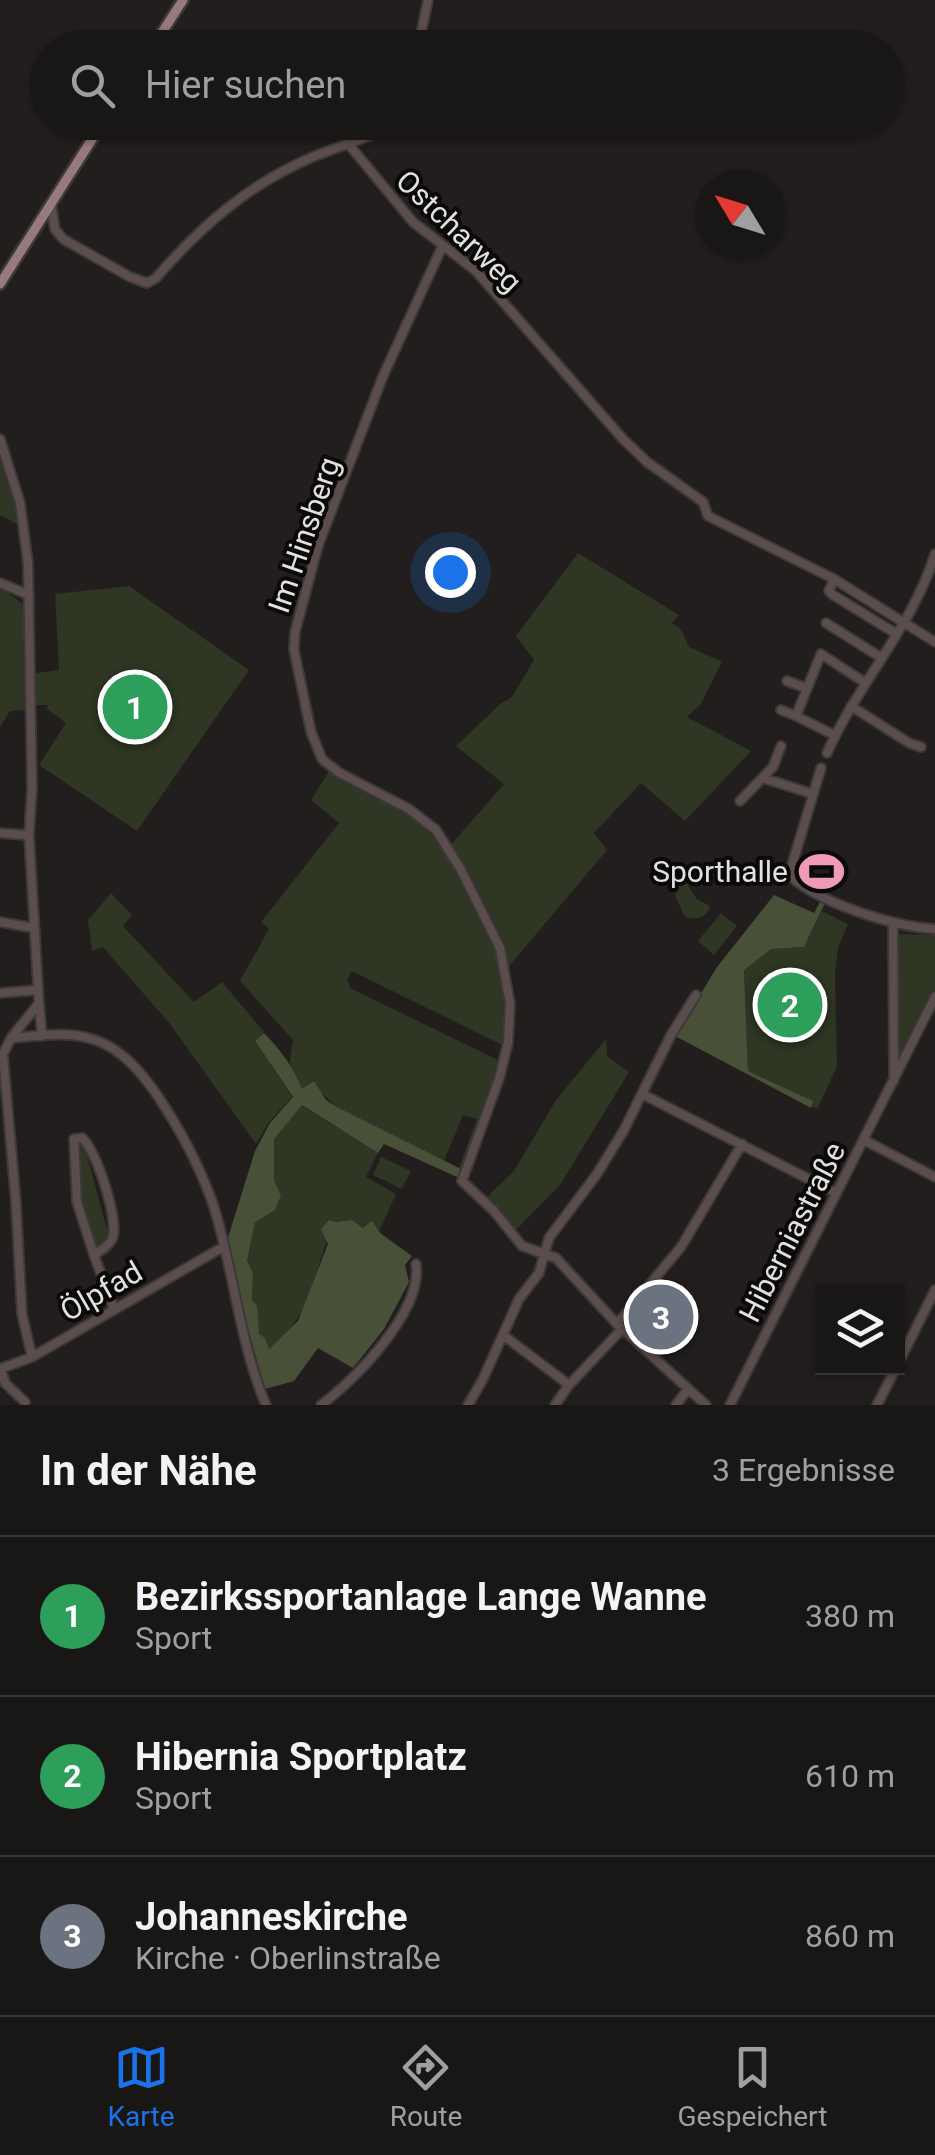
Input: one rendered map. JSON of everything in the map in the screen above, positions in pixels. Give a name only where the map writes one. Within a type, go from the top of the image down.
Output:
[{"type":"main road","points":[[164,30],[183,0]]},
{"type":"main road","points":[[0,284],[92,140]]},
{"type":"street","points":[[422,30],[428,0]]},
{"type":"street","points":[[51,204],[56,229],[63,239],[130,278],[147,283],[207,222],[252,188],[316,156],[361,140]]},
{"type":"street","name":"Ostcharweg","points":[[350,146],[401,210],[476,271],[623,439],[647,462],[703,502],[708,516],[834,579],[935,642]]},
{"type":"street","name":"Im Hinsberg","points":[[442,247],[383,376],[318,546],[295,632],[294,650],[311,732],[322,759],[338,772],[409,809],[436,830],[500,948],[510,1004],[508,1043],[462,1181],[494,1211],[522,1246],[545,1254]]},
{"type":"street","points":[[0,440],[20,504],[29,596],[29,836],[42,1036]]},
{"type":"street","points":[[826,753],[935,554]]},
{"type":"street","name":"Ostcharweg","points":[[834,579],[829,591],[833,595],[894,633]]},
{"type":"street","points":[[0,583],[29,596]]},
{"type":"street","points":[[826,623],[880,657]]},
{"type":"street","points":[[796,716],[820,654],[864,682]]},
{"type":"street","points":[[804,657],[816,662]]},
{"type":"street","points":[[788,681],[806,688]]},
{"type":"street","points":[[850,706],[921,748]]},
{"type":"street","points":[[782,710],[834,736]]},
{"type":"street","points":[[740,802],[773,767],[781,746]]},
{"type":"street","points":[[820,768],[789,875],[866,916],[935,929]]},
{"type":"street","points":[[763,778],[813,794]]},
{"type":"street","points":[[0,833],[26,835]]},
{"type":"street","points":[[0,922],[34,928]]},
{"type":"street","points":[[893,924],[894,1080]]},
{"type":"street","points":[[0,992],[38,990]]},
{"type":"street","points":[[468,1405],[518,1299],[539,1273],[549,1238],[597,1174],[696,995]]},
{"type":"street","name":"Hiberniastraße","points":[[730,1405],[935,997]]},
{"type":"street","points":[[32,1358],[22,1314],[3,1054],[38,1003]]},
{"type":"street","points":[[11,1038],[71,1034],[107,1044],[135,1066],[169,1113],[190,1149],[214,1207],[266,1405]]},
{"type":"street","points":[[642,1094],[836,1193]]},
{"type":"street","points":[[94,1255],[109,1244],[114,1230],[91,1147],[82,1138],[74,1139],[77,1202],[94,1255],[114,1309]]},
{"type":"street","points":[[864,1140],[935,1177]]},
{"type":"street","points":[[555,1405],[676,1253],[742,1144]]},
{"type":"street","name":"Ölpfad","points":[[0,1369],[32,1358],[223,1247]]},
{"type":"street","points":[[545,1254],[556,1258],[620,1327],[706,1405]]},
{"type":"street","points":[[206,1256],[218,1259],[228,1268]]},
{"type":"street","points":[[321,1405],[357,1374],[390,1332],[414,1285],[416,1264]]},
{"type":"street","points":[[905,1350],[935,1290]]},
{"type":"street","points":[[503,1335],[569,1385]]},
{"type":"street","points":[[0,1369],[6,1383],[26,1402]]},
{"type":"street","points":[[877,1405],[892,1375]]},
{"type":"street","points":[[676,1405],[688,1389]]},
{"type":"green space","points":[[0,451],[21,526],[0,515]]},
{"type":"green space","points":[[578,553],[679,615],[672,623],[681,629],[689,647],[722,662],[700,705],[687,717],[751,751],[685,821],[641,783],[594,833],[607,850],[506,970],[510,1004],[506,1047],[352,971],[347,979],[350,988],[504,1063],[465,1171],[459,1168],[477,1119],[463,1115],[444,1161],[337,1107],[315,1087],[302,1090],[289,1067],[293,1040],[240,981],[269,929],[261,922],[339,823],[311,800],[331,768],[409,809],[449,847],[504,784],[456,746],[512,697],[534,660],[516,636]]},
{"type":"green space","points":[[129,586],[249,670],[137,831],[39,765],[66,723],[47,709],[48,705],[36,705],[36,673],[59,670],[55,594]]},
{"type":"green space","points":[[0,587],[24,605],[26,710],[10,711],[0,727]]},
{"type":"green space","points":[[680,877],[697,899],[710,906],[703,916],[685,917],[675,896]]},
{"type":"green space","points":[[111,893],[132,915],[123,926],[194,1002],[222,982],[264,1032],[255,1041],[292,1097],[269,1122],[256,1144],[170,1024],[103,947],[92,951],[88,920]]},
{"type":"green space","points":[[774,895],[814,913],[821,900],[826,901],[804,947],[771,949],[744,970],[748,1071],[813,1101],[811,1108],[675,1036],[717,967]]},
{"type":"green space","points":[[822,911],[848,924],[838,948],[835,975],[837,1066],[818,1108],[812,1106],[812,1101],[748,1071],[744,969],[771,949],[804,947]]},
{"type":"green space","points":[[721,913],[737,926],[714,955],[698,941]]},
{"type":"green space","points":[[895,934],[935,935],[935,991],[901,1056],[896,1056]]},
{"type":"green space","points":[[264,1033],[286,1059],[302,1089],[314,1081],[326,1100],[337,1107],[465,1171],[457,1177],[384,1144],[378,1153],[302,1105],[274,1139],[274,1181],[281,1195],[275,1210],[255,1222],[247,1260],[253,1274],[252,1300],[257,1306],[259,1334],[269,1349],[298,1321],[328,1244],[321,1229],[329,1220],[352,1220],[363,1228],[372,1221],[380,1233],[412,1256],[405,1265],[409,1282],[384,1329],[353,1368],[318,1348],[294,1381],[265,1389],[225,1247],[255,1151],[270,1123],[293,1097],[255,1041]]},
{"type":"green space","points":[[606,1039],[607,1056],[629,1072],[560,1185],[512,1234],[483,1201],[514,1171],[556,1100]]},
{"type":"green space","points":[[301,1105],[378,1153],[366,1177],[396,1194],[379,1232],[352,1220],[335,1222],[304,1306],[284,1336],[268,1350],[259,1335],[252,1301],[253,1274],[246,1260],[255,1222],[274,1181],[273,1139]]},
{"type":"green space","points":[[81,1143],[90,1149],[86,1152],[107,1229],[112,1230],[111,1237],[96,1250],[80,1200],[77,1146]]},
{"type":"green space","points":[[381,1157],[411,1171],[402,1189],[373,1175]]},
{"type":"place","name":"Bezirkssportanlage Lange Wanne","points":[[135,707]]},
{"type":"place","name":"Sporthalle","points":[[821,871]]},
{"type":"place","name":"Hibernia Sportplatz","points":[[790,1005]]},
{"type":"place","name":"Johanneskirche","points":[[661,1317]]}]
